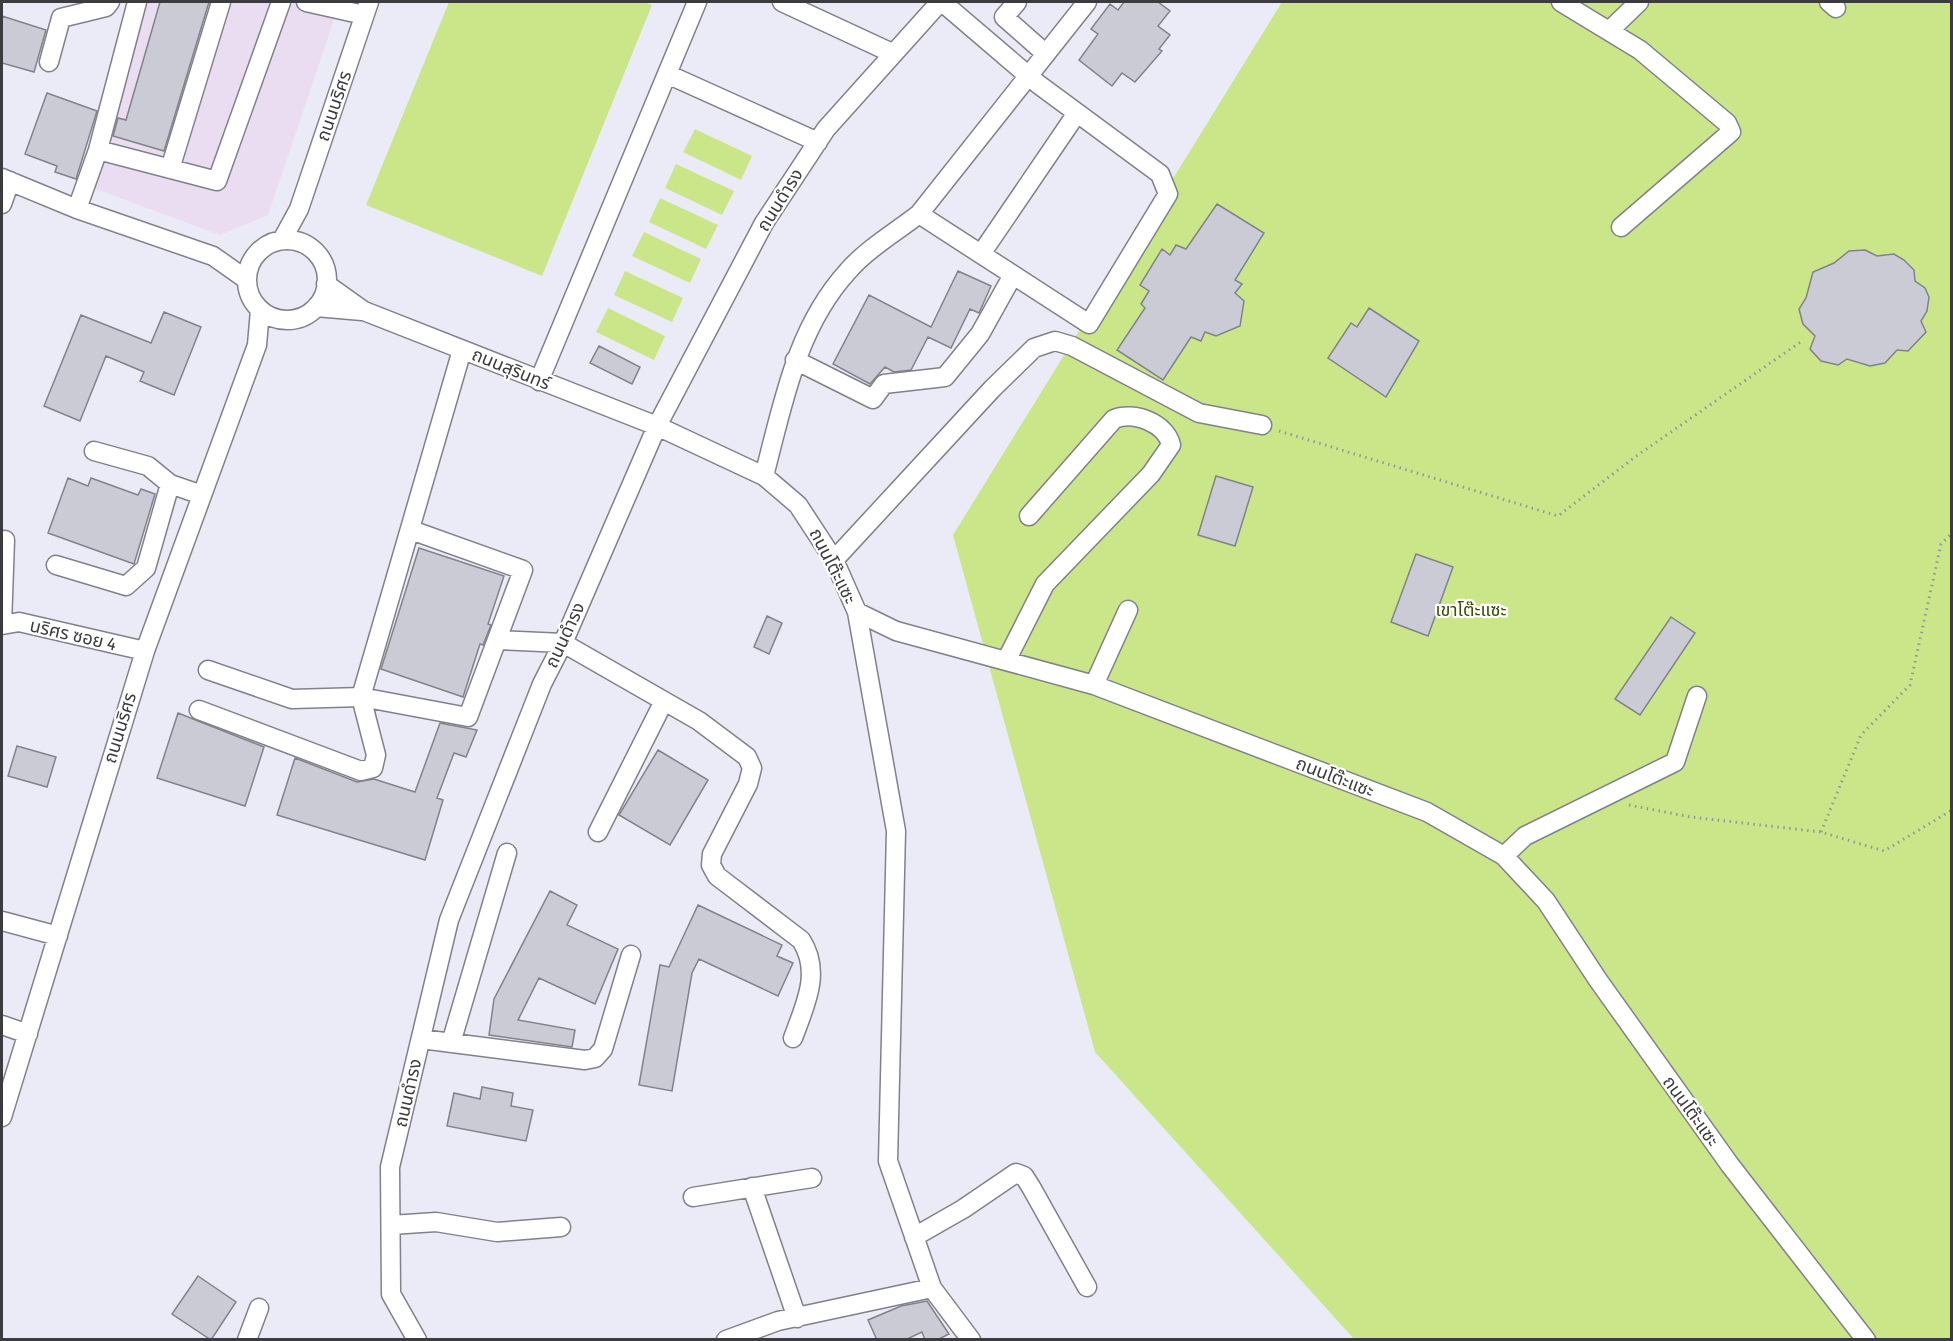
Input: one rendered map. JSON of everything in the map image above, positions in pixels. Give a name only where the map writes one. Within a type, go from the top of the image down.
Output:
[{"type":"street","points":[[49,62],[61,18],[106,7],[111,2]]},
{"type":"street","points":[[77,209],[98,150],[137,2]]},
{"type":"street","points":[[170,169],[221,2]]},
{"type":"street","points":[[98,150],[217,181],[281,2]]},
{"type":"street","points":[[306,2],[362,6]]},
{"type":"street","points":[[539,381],[698,2]]},
{"type":"street","points":[[782,2],[892,53]]},
{"type":"street","points":[[919,214],[1089,324],[1168,194],[1160,174],[1029,77],[941,2]]},
{"type":"street","name":"ถนนดำรง","points":[[417,1340],[391,1294],[390,1167],[449,920],[542,684],[563,643],[657,426],[764,223],[818,142],[892,53],[941,2]]},
{"type":"street","points":[[1017,2],[1004,17],[1046,54]]},
{"type":"street","points":[[764,476],[795,360],[818,312],[849,270],[919,214],[1087,2]]},
{"type":"street","points":[[1561,2],[1641,50],[1726,123],[1731,132],[1621,227]]},
{"type":"street","points":[[1609,31],[1639,2]]},
{"type":"street","name":"ถนนนริศร","points":[[282,240],[299,210],[362,6]]},
{"type":"street","points":[[668,74],[818,142]]},
{"type":"street","points":[[981,254],[1077,114]]},
{"type":"street","points":[[2,204],[6,179],[77,209],[213,256],[247,280]]},
{"type":"street","name":"ถนนนริศร","points":[[299,210],[304,244]]},
{"type":"street","points":[[282,240],[304,244],[322,261],[327,284],[316,307],[307,315],[282,320],[260,310],[248,291],[247,280],[253,258],[271,244],[282,240]]},
{"type":"street","points":[[213,256],[253,258]]},
{"type":"street","points":[[795,360],[873,399],[884,384],[945,377],[980,334],[1013,275]]},
{"type":"street","name":"ถนนสุรินทร์","points":[[327,284],[364,312]]},
{"type":"street","name":"ถนนสุรินทร์","points":[[316,307],[364,312],[657,426]]},
{"type":"street","name":"ถนนนริศร","points":[[2,1117],[145,651],[256,345],[260,310]]},
{"type":"street","name":"ถนนนริศร","points":[[256,345],[282,320]]},
{"type":"street","points":[[834,560],[992,389],[1034,348],[1055,341],[1072,346],[1199,413],[1262,425]]},
{"type":"street","points":[[199,710],[361,771],[373,768],[376,755],[361,697],[462,350]]},
{"type":"street","points":[[1006,661],[1046,584],[1151,474],[1172,445],[1169,434],[1156,424],[1125,414],[1114,419],[1029,516]]},
{"type":"street","name":"ถนนโต๊ะแซะ","points":[[657,426],[764,476],[798,505],[834,560],[857,612],[896,631],[1094,686],[1427,812],[1504,856],[1546,901],[1598,980],[1730,1165],[1866,1340]]},
{"type":"street","points":[[94,452],[148,466],[170,484],[202,495]]},
{"type":"street","points":[[56,565],[126,586],[146,568],[170,484]]},
{"type":"street","points":[[208,670],[291,699],[361,697],[468,717],[523,570],[411,530]]},
{"type":"street","points":[[2,625],[5,540]]},
{"type":"street","points":[[146,568],[172,575]]},
{"type":"street","points":[[1094,686],[1128,610]]},
{"type":"street","points":[[857,612],[896,831],[888,1161],[932,1288],[971,1340]]},
{"type":"street","name":"นริศร ซอย 4","points":[[2,625],[19,622],[145,651]]},
{"type":"street","points":[[497,640],[563,643],[699,721],[747,757],[752,768],[748,784],[712,854],[711,866],[717,876],[801,940],[809,953],[812,966],[809,992],[793,1038]]},
{"type":"street","points":[[1504,856],[1525,836],[1675,762],[1697,696]]},
{"type":"street","points":[[598,832],[663,701]]},
{"type":"street","points":[[451,1043],[507,853]]},
{"type":"street","points":[[2,921],[58,936]]},
{"type":"street","points":[[421,1039],[585,1060],[595,1058],[603,1049],[631,955]]},
{"type":"street","points":[[2,1025],[28,1034]]},
{"type":"street","points":[[914,1237],[963,1209],[1016,1173],[1024,1176],[1031,1187],[1087,1287]]},
{"type":"street","points":[[693,1197],[812,1178]]},
{"type":"street","points":[[752,1187],[797,1318]]},
{"type":"street","points":[[391,1225],[436,1222],[497,1232],[561,1227]]},
{"type":"street","points":[[726,1340],[778,1321],[932,1288]]},
{"type":"street","points":[[247,1340],[259,1308]]},
{"type":"path","points":[[1262,425],[1558,516],[1635,457],[1802,341]]},
{"type":"path","points":[[1821,832],[1861,735],[1910,685],[1941,544],[1952,533]]},
{"type":"path","points":[[1600,800],[1691,818],[1821,832],[1884,851],[1952,810]]},
{"type":"shaded area","points":[[134,2],[340,2],[268,215],[220,235],[82,184]]},
{"type":"green space","points":[[449,2],[644,2],[652,5],[542,276],[366,205]]},
{"type":"green space","name":"เขาโต๊ะแซะ","points":[[1282,2],[1951,2],[1951,1339],[1354,1339],[1095,1052],[953,535]]},
{"type":"green space","points":[[695,129],[752,156],[741,180],[683,152]]},
{"type":"green space","points":[[676,164],[734,191],[722,215],[665,188]]},
{"type":"green space","points":[[660,198],[718,225],[706,249],[649,222]]},
{"type":"green space","points":[[644,232],[701,259],[690,283],[632,256]]},
{"type":"green space","points":[[625,271],[683,298],[672,322],[614,295]]},
{"type":"green space","points":[[608,308],[665,336],[654,360],[596,332]]},
{"type":"building","points":[[160,2],[209,2],[164,151],[113,136],[118,118],[126,120]]},
{"type":"building","points":[[1124,2],[1158,2],[1170,11],[1158,26],[1170,35],[1159,49],[1162,51],[1135,82],[1122,73],[1112,86],[1079,60],[1098,34],[1091,29],[1110,4],[1118,10]]},
{"type":"building","points":[[2,16],[46,30],[34,72],[2,63]]},
{"type":"building","points":[[47,93],[97,111],[76,179],[55,172],[57,166],[25,154]]},
{"type":"building","points":[[1217,204],[1264,233],[1235,280],[1242,284],[1235,293],[1244,301],[1240,326],[1216,336],[1205,332],[1201,341],[1191,337],[1163,380],[1117,350],[1145,308],[1141,304],[1149,291],[1140,285],[1162,249],[1170,255],[1176,245],[1186,249]]},
{"type":"building","points":[[1865,250],[1877,256],[1894,254],[1914,270],[1915,281],[1925,288],[1929,297],[1927,311],[1921,321],[1926,332],[1908,351],[1897,350],[1885,363],[1870,366],[1847,359],[1838,365],[1821,361],[1810,349],[1815,336],[1803,324],[1799,309],[1806,298],[1813,272],[1834,263],[1849,251]]},
{"type":"building","points":[[958,271],[991,286],[979,313],[970,309],[951,348],[928,337],[911,370],[894,372],[885,367],[870,384],[833,364],[869,295],[931,327]]},
{"type":"building","points":[[1369,308],[1419,341],[1386,397],[1328,358],[1351,323],[1357,327]]},
{"type":"building","points":[[164,312],[201,327],[174,395],[140,381],[144,372],[106,356],[80,421],[44,406],[81,315],[151,343]]},
{"type":"building","points":[[599,346],[640,367],[632,384],[590,363]]},
{"type":"building","points":[[1216,476],[1253,487],[1235,546],[1198,535]]},
{"type":"building","points":[[68,478],[88,486],[91,478],[138,495],[141,489],[155,494],[134,564],[48,533]]},
{"type":"building","points":[[419,548],[504,576],[488,624],[491,625],[483,645],[480,644],[463,697],[381,669]]},
{"type":"building","points":[[1416,554],[1453,567],[1428,636],[1391,622]]},
{"type":"building","points":[[767,616],[782,623],[769,654],[754,647]]},
{"type":"building","points":[[1671,617],[1695,633],[1640,715],[1615,699]]},
{"type":"building","points":[[178,713],[264,747],[245,806],[157,778]]},
{"type":"building","points":[[440,723],[477,730],[466,757],[454,753],[437,798],[443,800],[425,860],[277,815],[295,758],[357,782],[374,779],[415,792]]},
{"type":"building","points":[[17,746],[56,757],[47,787],[8,776]]},
{"type":"building","points":[[658,750],[708,780],[670,845],[619,815]]},
{"type":"building","points":[[550,891],[577,905],[567,925],[618,949],[595,1004],[539,978],[518,1020],[575,1030],[572,1047],[489,1035],[494,999]]},
{"type":"building","points":[[698,905],[782,945],[777,956],[793,963],[778,996],[699,959],[692,973],[672,1091],[639,1085],[660,965],[669,967]]},
{"type":"building","points":[[482,1087],[513,1093],[511,1106],[533,1110],[526,1141],[447,1126],[454,1093],[480,1099]]},
{"type":"building","points":[[198,1276],[236,1302],[211,1340],[172,1314]]},
{"type":"building","points":[[927,1301],[949,1334],[937,1340],[925,1340],[922,1332],[905,1340],[877,1340],[868,1320],[901,1306]]}]
